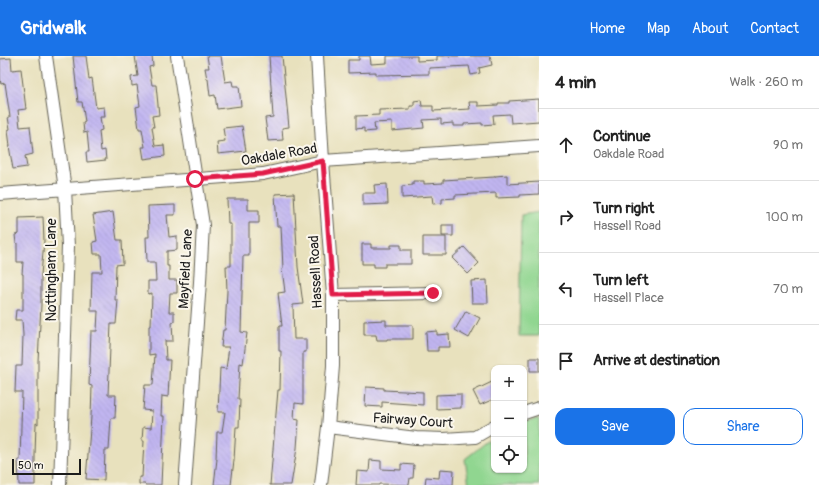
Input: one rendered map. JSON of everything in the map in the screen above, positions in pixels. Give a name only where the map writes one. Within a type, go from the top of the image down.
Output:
[{"type":"street","name":"Nottingham Lane","points":[[46,56],[65,189],[68,246],[60,485]]},
{"type":"street","name":"Mayfield Lane","points":[[178,56],[203,225],[185,485]]},
{"type":"street","name":"Hassell Road","points":[[317,56],[333,295],[333,366],[322,485]]},
{"type":"street","name":"Oakdale Road","points":[[0,194],[263,174],[323,161],[539,146]]},
{"type":"street","points":[[333,295],[433,293]]},
{"type":"street","points":[[527,411],[539,408]]},
{"type":"street","name":"Fairway Court","points":[[328,427],[416,438],[444,439],[475,437],[491,428]]},
{"type":"green space","points":[[539,212],[539,336],[519,336],[521,215]]},
{"type":"green space","points":[[539,419],[539,485],[469,485],[465,459],[491,438],[491,473],[527,473],[527,422]]},
{"type":"building","points":[[73,56],[86,56],[89,79],[92,78],[96,108],[104,107],[105,117],[100,117],[102,130],[99,131],[101,151],[105,150],[106,160],[87,162],[86,152],[89,152],[87,132],[84,133],[83,123],[85,122],[82,102],[78,102]]},
{"type":"building","points":[[135,56],[152,56],[153,66],[149,67],[152,85],[156,85],[159,115],[152,116],[154,127],[152,127],[155,146],[164,145],[165,156],[144,159],[142,147],[145,147],[142,129],[139,129],[136,107],[140,106],[137,85],[132,86],[131,77],[138,76]]},
{"type":"building","points":[[207,56],[221,56],[225,82],[232,81],[233,86],[239,86],[241,106],[217,109],[215,95],[210,96],[205,68],[209,68]]},
{"type":"building","points":[[269,56],[282,56],[289,127],[282,128],[283,140],[268,141],[265,118],[273,117]]},
{"type":"building","points":[[359,56],[370,56],[371,64],[387,63],[387,56],[417,56],[417,61],[437,60],[437,56],[490,56],[492,65],[479,68],[480,73],[471,75],[469,66],[429,68],[429,74],[376,75],[376,72],[348,73],[348,60],[359,60]]},
{"type":"building","points":[[11,58],[12,70],[21,69],[26,109],[18,110],[20,127],[30,126],[33,154],[25,156],[27,167],[13,169],[8,130],[10,129],[8,117],[10,117],[5,83],[1,84],[0,77],[0,59]]},
{"type":"building","points":[[539,99],[539,121],[511,123],[510,114],[493,115],[494,124],[482,125],[482,123],[453,126],[453,123],[441,124],[441,119],[423,120],[424,128],[392,131],[392,122],[374,123],[375,131],[364,132],[364,128],[356,129],[356,116],[379,115],[379,110],[410,109],[410,106],[414,106],[414,101],[421,100],[422,106],[433,106],[433,111],[470,109],[469,102],[478,102],[478,106],[498,105],[498,103],[509,103],[509,101]]},
{"type":"building","points":[[242,126],[246,151],[218,154],[217,142],[225,141],[223,128]]},
{"type":"building","points":[[507,175],[507,184],[539,182],[539,194],[520,195],[520,197],[496,198],[496,193],[455,195],[455,198],[442,199],[442,203],[433,204],[432,196],[402,198],[402,186],[413,185],[413,181],[424,181],[424,184],[443,183],[443,180]]},
{"type":"building","points":[[387,184],[388,204],[363,205],[363,193],[375,193],[374,185]]},
{"type":"building","points":[[294,193],[298,267],[303,304],[293,305],[294,339],[306,339],[306,352],[303,352],[303,404],[295,403],[294,419],[299,420],[297,448],[291,485],[270,485],[278,390],[280,390],[281,351],[279,351],[279,326],[282,326],[278,293],[285,292],[282,269],[281,226],[277,226],[275,194]]},
{"type":"building","points":[[227,199],[248,199],[248,210],[259,210],[259,223],[249,223],[249,256],[243,256],[241,332],[247,333],[243,364],[240,363],[238,399],[240,399],[239,427],[236,427],[231,485],[214,485],[217,459],[217,432],[222,432],[225,412],[218,412],[220,368],[226,369],[229,347],[221,347],[223,330],[225,330],[227,291],[226,266],[231,266],[231,224],[228,224]]},
{"type":"building","points":[[175,205],[175,215],[167,215],[169,237],[177,236],[177,250],[167,251],[167,266],[169,266],[169,280],[177,280],[177,293],[170,293],[169,312],[174,312],[174,322],[172,322],[173,341],[165,341],[166,360],[170,360],[168,397],[162,396],[161,416],[164,416],[161,485],[145,485],[139,484],[139,477],[142,477],[144,441],[142,441],[143,427],[151,428],[152,411],[143,410],[145,385],[153,385],[155,354],[149,355],[149,326],[151,326],[152,293],[148,294],[148,281],[156,281],[155,262],[147,262],[146,237],[149,237],[148,206]]},
{"type":"building","points":[[113,212],[117,240],[122,240],[123,264],[116,265],[115,300],[118,300],[116,324],[111,324],[108,395],[116,395],[115,418],[111,418],[109,450],[105,450],[104,480],[86,479],[91,417],[92,386],[89,385],[91,331],[97,331],[98,311],[91,311],[92,272],[102,272],[101,254],[94,254],[93,242],[97,241],[93,215]]},
{"type":"building","points":[[43,217],[44,241],[41,275],[38,361],[38,424],[36,423],[35,485],[19,485],[18,460],[20,460],[22,392],[15,392],[16,366],[22,366],[23,335],[22,320],[15,320],[16,310],[23,310],[23,262],[17,262],[17,243],[15,235],[19,234],[19,218]]},
{"type":"building","points":[[442,225],[453,225],[453,236],[442,236]]},
{"type":"building","points":[[423,237],[446,237],[446,255],[423,255]]},
{"type":"building","points":[[362,244],[371,244],[371,248],[391,248],[391,245],[401,245],[401,250],[411,250],[411,264],[385,264],[385,267],[374,267],[374,264],[362,264]]},
{"type":"building","points":[[464,247],[479,263],[468,274],[452,258]]},
{"type":"building","points":[[487,280],[488,303],[472,303],[471,281]]},
{"type":"building","points":[[466,311],[480,318],[469,338],[455,330]]},
{"type":"building","points":[[386,320],[386,325],[413,325],[413,339],[377,340],[376,335],[364,335],[364,321]]},
{"type":"building","points":[[437,331],[437,335],[449,334],[450,347],[438,347],[438,351],[427,351],[426,332]]},
{"type":"building","points":[[530,358],[539,358],[539,371],[530,371]]},
{"type":"building","points":[[491,382],[491,400],[480,405],[473,391]]},
{"type":"building","points":[[366,387],[384,388],[384,390],[423,392],[423,405],[382,402],[382,407],[365,406]]},
{"type":"building","points":[[461,394],[461,408],[436,409],[436,395]]},
{"type":"building","points":[[370,460],[381,461],[381,469],[401,470],[401,464],[414,465],[413,478],[410,478],[409,485],[356,485],[357,471],[369,472]]},
{"type":"building","points":[[440,469],[454,470],[453,485],[425,485],[426,477],[439,478]]},
{"type":"route","points":[[195,179],[263,174],[323,161],[333,295],[433,293]]}]
